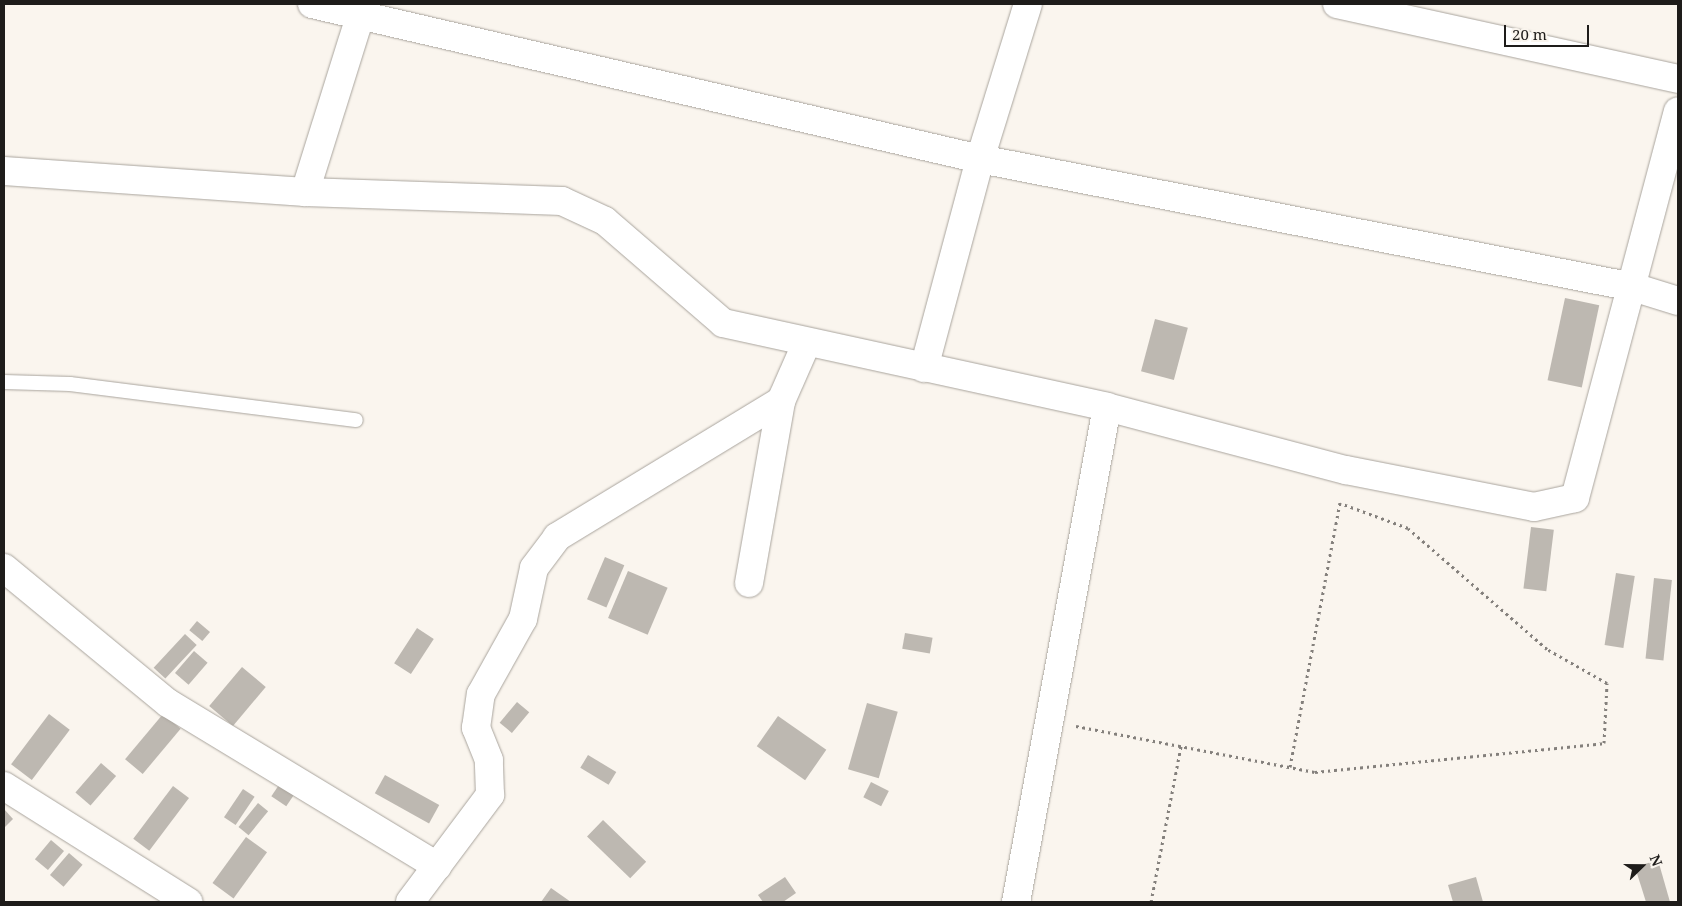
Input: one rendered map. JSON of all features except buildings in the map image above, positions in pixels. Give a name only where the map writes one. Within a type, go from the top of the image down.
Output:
[{"type":"street","points":[[312,4],[363,9],[980,159],[1633,288],[1678,301]]},
{"type":"street","points":[[924,368],[980,159],[1028,4]]},
{"type":"street","points":[[1337,4],[1678,79]]},
{"type":"street","points":[[304,192],[363,9]]},
{"type":"street","points":[[4,171],[304,192],[562,201],[605,221],[723,323],[1107,407],[1346,470],[1534,507],[1575,498],[1633,288],[1678,112]]},
{"type":"street","points":[[749,583],[781,401],[807,342]]},
{"type":"street","points":[[410,902],[490,795],[489,760],[476,728],[481,694],[523,619],[534,568],[557,537],[781,401]]},
{"type":"street","points":[[1016,902],[1047,721],[1107,407]]},
{"type":"street","points":[[4,568],[168,703],[437,866]]},
{"type":"street","points":[[4,786],[188,902]]},
{"type":"lane","points":[[4,382],[70,384],[356,420]]},
{"type":"path","points":[[1290,767],[1346,470]]},
{"type":"path","points":[[1047,721],[1315,772],[1604,743],[1607,683],[1547,649],[1408,528],[1340,503]]},
{"type":"path","points":[[1151,902],[1181,746]]}]
